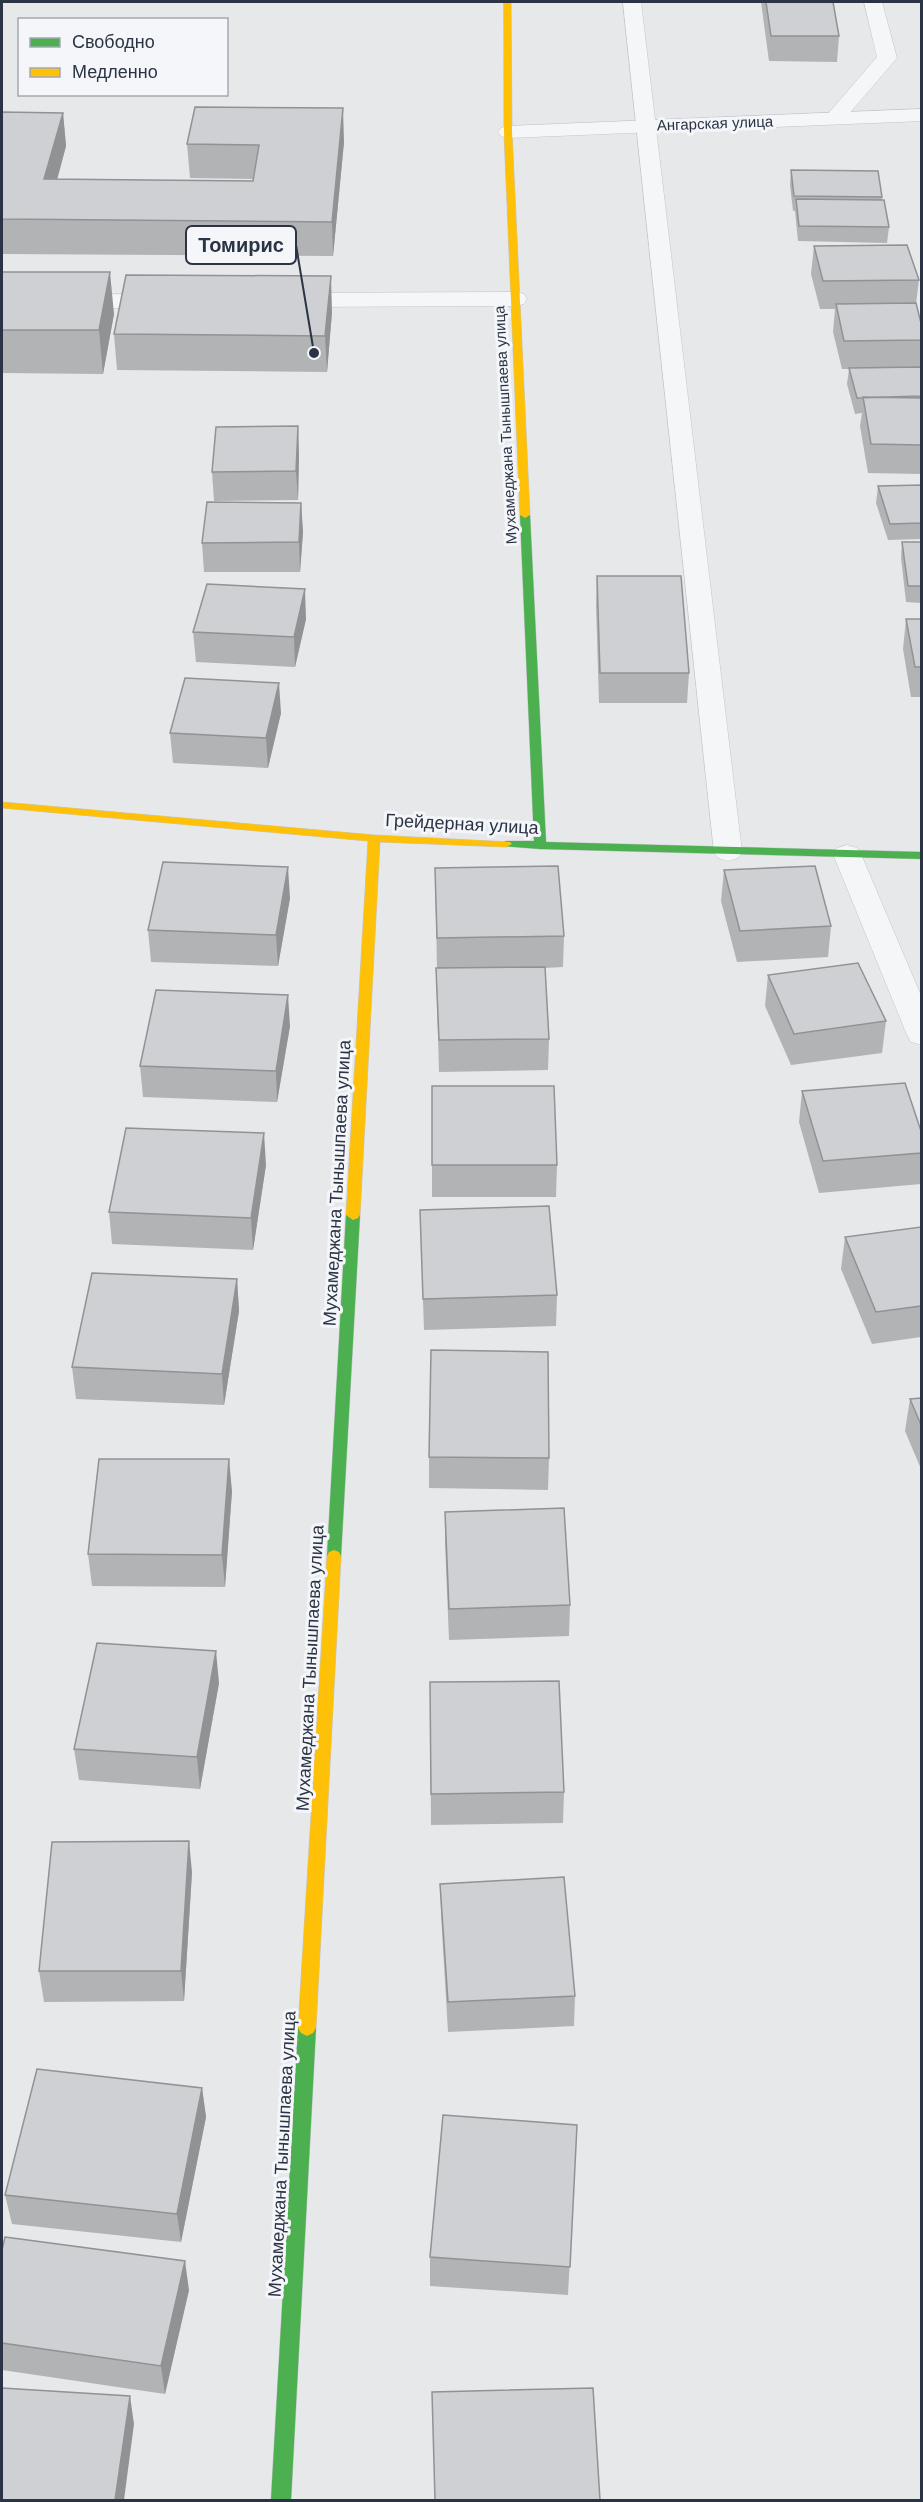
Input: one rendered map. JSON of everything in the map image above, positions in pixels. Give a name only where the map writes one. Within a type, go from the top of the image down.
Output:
[{"type":"street","name":"Мухамеджана Тынышпаева улица","points":[[507,2],[508,132],[540,846]]},
{"type":"street","points":[[632,2],[728,852]]},
{"type":"street","points":[[835,118],[887,58],[873,2]]},
{"type":"street","name":"Ангарская улица","points":[[508,132],[921,115]]},
{"type":"street","points":[[265,301],[516,299]]},
{"type":"street","points":[[2,302],[193,301]]},
{"type":"street","name":"Грейдерная улица","points":[[2,805],[374,838],[540,846],[921,856]]},
{"type":"street","name":"Мухамеджана Тынышпаева улица","points":[[281,2500],[374,838]]},
{"type":"street","points":[[847,854],[921,1035]]},
{"type":"building","points":[[766,2],[833,2],[839,36],[771,36]]},
{"type":"building","points":[[195,107],[343,108],[332,222],[2,219],[2,112],[63,113],[44,179],[253,181],[259,145],[187,144]]},
{"type":"building","points":[[791,170],[878,171],[882,197],[794,196]]},
{"type":"building","points":[[796,199],[884,200],[889,227],[799,226]]},
{"type":"building","points":[[907,245],[919,280],[823,281],[814,246]]},
{"type":"building","points":[[2,272],[110,272],[99,330],[2,330]]},
{"type":"building","points":[[126,275],[331,276],[325,336],[114,334]]},
{"type":"building","points":[[916,303],[921,323],[921,340],[844,341],[836,304]]},
{"type":"building","points":[[921,367],[921,396],[857,398],[849,368]]},
{"type":"building","points":[[863,397],[921,398],[921,445],[871,444]]},
{"type":"building","points":[[298,426],[296,471],[212,472],[216,427]]},
{"type":"building","points":[[921,485],[921,523],[890,524],[878,486]]},
{"type":"building","points":[[207,502],[301,503],[299,542],[202,543]]},
{"type":"building","points":[[902,542],[921,542],[921,586],[908,586]]},
{"type":"building","points":[[597,576],[681,576],[689,673],[600,673]]},
{"type":"building","points":[[207,584],[305,589],[294,637],[193,632]]},
{"type":"building","points":[[906,619],[921,619],[921,667],[915,667]]},
{"type":"building","points":[[185,678],[279,683],[266,738],[170,733]]},
{"type":"building","points":[[163,862],[288,867],[276,935],[148,930]]},
{"type":"building","points":[[558,866],[564,936],[437,938],[435,868]]},
{"type":"building","points":[[815,866],[831,926],[740,931],[724,870]]},
{"type":"building","points":[[858,963],[886,1021],[794,1034],[768,975]]},
{"type":"building","points":[[545,967],[549,1039],[439,1040],[436,968]]},
{"type":"building","points":[[156,990],[288,995],[276,1071],[140,1066]]},
{"type":"building","points":[[905,1083],[921,1131],[921,1153],[823,1161],[802,1091]]},
{"type":"building","points":[[432,1086],[554,1086],[557,1165],[432,1165]]},
{"type":"building","points":[[126,1128],[264,1133],[251,1218],[109,1212]]},
{"type":"building","points":[[549,1206],[557,1295],[423,1299],[420,1210]]},
{"type":"building","points":[[921,1227],[921,1306],[876,1312],[845,1237]]},
{"type":"building","points":[[92,1273],[237,1279],[222,1374],[72,1367]]},
{"type":"building","points":[[431,1350],[548,1352],[549,1458],[429,1457]]},
{"type":"building","points":[[921,1398],[921,1425],[910,1399]]},
{"type":"building","points":[[99,1459],[229,1459],[222,1555],[88,1554]]},
{"type":"building","points":[[564,1508],[570,1605],[449,1609],[445,1512]]},
{"type":"building","points":[[97,1643],[216,1651],[197,1757],[74,1749]]},
{"type":"building","points":[[559,1681],[564,1792],[431,1794],[430,1682]]},
{"type":"building","points":[[189,1841],[181,1971],[39,1971],[52,1842]]},
{"type":"building","points":[[564,1877],[575,1996],[448,2002],[440,1884]]},
{"type":"building","points":[[37,2069],[202,2088],[177,2214],[5,2195]]},
{"type":"building","points":[[443,2115],[577,2125],[570,2267],[430,2257]]},
{"type":"building","points":[[5,2237],[185,2261],[161,2366],[2,2343],[2,2250]]},
{"type":"building","points":[[2,2388],[130,2396],[115,2500],[2,2500]]},
{"type":"building","points":[[593,2388],[600,2500],[435,2500],[432,2392]]},
{"type":"traffic: fast","points":[[525,515],[540,846]]},
{"type":"traffic: fast","points":[[506,844],[922,856]]},
{"type":"traffic: fast","points":[[334,1556],[353,1215]]},
{"type":"traffic: fast","points":[[281,2500],[307,2028]]},
{"type":"traffic: slow","points":[[507,2],[508,132],[525,515]]},
{"type":"traffic: slow","points":[[2,805],[374,838],[506,844]]},
{"type":"traffic: slow","points":[[353,1215],[374,838]]},
{"type":"traffic: slow","points":[[307,2028],[334,1556]]},
{"type":"place","name":"Томирис","points":[[314,353]]}]
